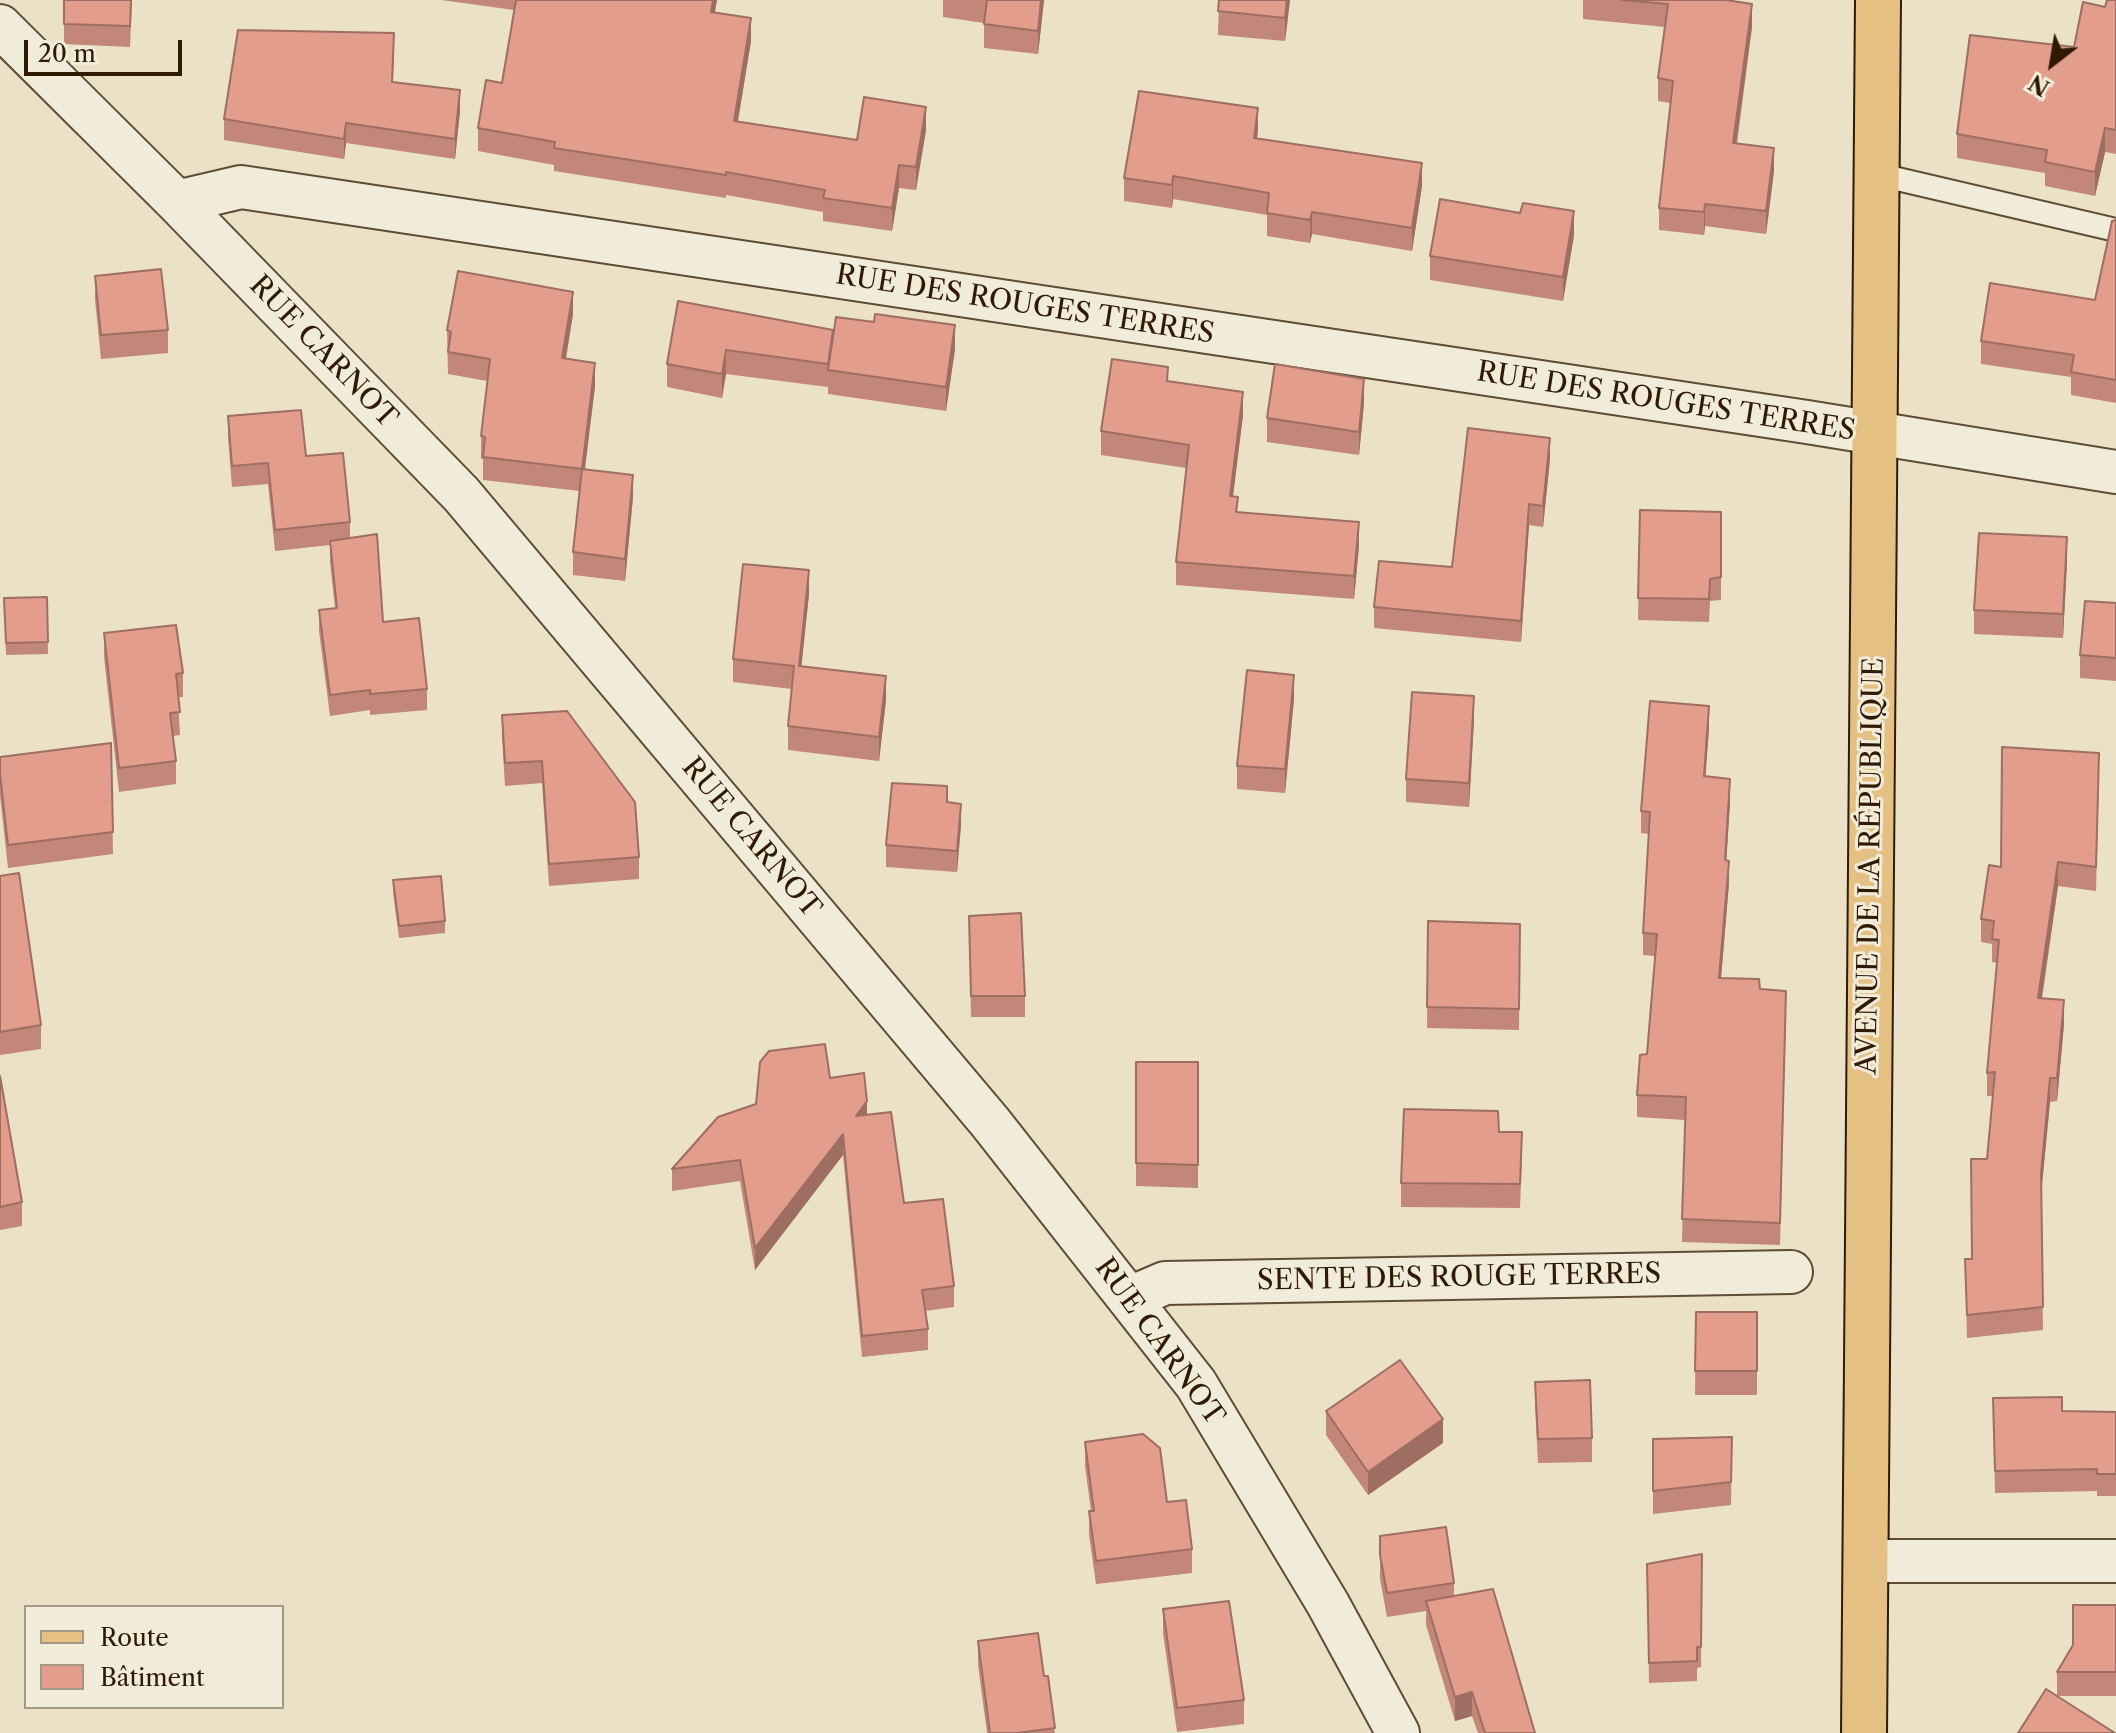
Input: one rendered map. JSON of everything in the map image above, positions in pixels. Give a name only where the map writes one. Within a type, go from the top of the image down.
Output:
[{"type":"main road","name":"AVENUE DE LA RÉPUBLIQUE","points":[[1864,1733],[1878,0]]},
{"type":"street","name":"RUE CARNOT","points":[[0,26],[177,202],[461,494],[990,1122],[1196,1384],[1328,1604],[1398,1733]]},
{"type":"street","name":"RUE DES ROUGES TERRES","points":[[177,202],[241,187],[2116,472]]},
{"type":"street","name":"SENTE DES ROUGE TERRES","points":[[1130,1298],[1165,1283],[1791,1272]]},
{"type":"street","points":[[1865,1561],[2116,1561]]},
{"type":"lane","points":[[1876,174],[2116,230]]},
{"type":"building","points":[[64,0],[131,0],[130,26],[64,24]]},
{"type":"building","points":[[516,0],[713,0],[711,12],[751,18],[734,121],[857,140],[864,97],[926,107],[916,167],[899,165],[892,208],[823,198],[825,190],[726,172],[726,175],[554,148],[555,142],[478,128],[486,80],[502,83]]},
{"type":"building","points":[[987,0],[1041,0],[1038,31],[984,24]]},
{"type":"building","points":[[1219,0],[1287,0],[1285,18],[1218,11]]},
{"type":"building","points":[[1622,0],[1726,0],[1752,4],[1733,143],[1774,148],[1766,211],[1705,204],[1704,212],[1659,208],[1673,81],[1658,78],[1668,4]]},
{"type":"building","points":[[2107,0],[2116,0],[2116,130],[2105,128],[2095,172],[2045,162],[2047,150],[1957,134],[1970,35],[2074,47],[2083,2],[2105,7]]},
{"type":"building","points":[[238,30],[394,33],[392,82],[460,90],[455,139],[346,123],[344,139],[224,119]]},
{"type":"building","points":[[1139,91],[1258,108],[1254,138],[1422,163],[1412,228],[1312,212],[1310,220],[1267,213],[1269,193],[1173,176],[1172,185],[1124,178]]},
{"type":"building","points":[[1440,199],[1520,213],[1523,203],[1574,211],[1563,277],[1430,256]]},
{"type":"building","points":[[2116,220],[2116,380],[2071,372],[2074,355],[1981,341],[1990,283],[2095,300],[2112,221]]},
{"type":"building","points":[[161,269],[168,330],[101,335],[95,276]]},
{"type":"building","points":[[458,271],[573,292],[562,358],[595,363],[582,469],[483,457],[485,437],[481,436],[490,359],[448,352],[451,332],[447,330]]},
{"type":"building","points":[[678,301],[833,330],[828,364],[726,350],[722,374],[667,364]]},
{"type":"building","points":[[875,314],[955,325],[946,387],[828,370],[836,317],[874,322]]},
{"type":"building","points":[[1112,359],[1168,367],[1167,381],[1243,392],[1230,496],[1238,497],[1236,512],[1359,522],[1354,576],[1176,562],[1189,445],[1101,431]]},
{"type":"building","points":[[1275,364],[1364,379],[1359,432],[1267,418]]},
{"type":"building","points":[[301,410],[306,456],[343,453],[350,522],[275,530],[268,463],[232,466],[228,416]]},
{"type":"building","points":[[1468,428],[1550,438],[1543,506],[1529,504],[1521,621],[1374,607],[1379,561],[1452,567]]},
{"type":"building","points":[[582,469],[633,475],[625,559],[573,552]]},
{"type":"building","points":[[1640,510],[1721,512],[1721,577],[1710,579],[1709,599],[1638,598]]},
{"type":"building","points":[[1979,533],[2067,537],[2063,614],[1974,610]]},
{"type":"building","points":[[377,534],[383,622],[419,618],[427,689],[370,694],[370,690],[330,695],[319,610],[337,608],[330,541]]},
{"type":"building","points":[[743,564],[809,570],[799,666],[886,676],[879,737],[788,726],[794,666],[733,659]]},
{"type":"building","points":[[47,597],[48,642],[6,643],[4,598]]},
{"type":"building","points":[[2085,601],[2116,603],[2116,658],[2080,655]]},
{"type":"building","points":[[176,625],[183,673],[176,674],[180,712],[170,713],[176,761],[119,768],[104,633]]},
{"type":"building","points":[[1247,670],[1294,675],[1285,769],[1237,766]]},
{"type":"building","points":[[1412,692],[1474,696],[1469,783],[1406,779]]},
{"type":"building","points":[[1650,701],[1709,706],[1704,776],[1730,779],[1725,860],[1729,861],[1719,978],[1759,979],[1760,989],[1786,991],[1780,1223],[1682,1219],[1686,1097],[1637,1095],[1640,1055],[1647,1054],[1657,934],[1643,933],[1650,812],[1641,811]]},
{"type":"building","points":[[567,711],[635,802],[639,857],[549,864],[542,761],[505,763],[502,715]]},
{"type":"building","points":[[111,743],[113,832],[8,845],[0,757]]},
{"type":"building","points":[[2002,747],[2099,753],[2096,867],[2058,862],[2038,998],[2064,1000],[2057,1078],[2050,1078],[2041,1173],[2043,1307],[1967,1315],[1965,1259],[1972,1259],[1971,1159],[1987,1159],[1995,1072],[1987,1073],[1999,940],[1992,939],[1994,921],[1981,919],[1989,865],[2001,867]]},
{"type":"building","points":[[892,783],[947,786],[947,802],[961,804],[957,851],[886,845]]},
{"type":"building","points":[[19,873],[41,1025],[0,1032],[0,876]]},
{"type":"building","points":[[441,876],[445,921],[399,926],[393,880]]},
{"type":"building","points":[[1021,913],[1025,996],[971,996],[969,916]]},
{"type":"building","points":[[1428,921],[1520,924],[1519,1009],[1427,1007]]},
{"type":"building","points":[[825,1044],[830,1078],[864,1073],[867,1101],[856,1116],[891,1112],[904,1203],[943,1199],[954,1286],[922,1290],[928,1329],[862,1336],[843,1134],[755,1248],[740,1160],[672,1169],[718,1117],[756,1104],[760,1062],[769,1051]]},
{"type":"building","points":[[1136,1062],[1198,1062],[1198,1165],[1136,1163]]},
{"type":"building","points":[[0,1076],[22,1202],[0,1207]]},
{"type":"building","points":[[1404,1109],[1498,1111],[1499,1132],[1522,1132],[1520,1184],[1401,1183]]},
{"type":"building","points":[[1696,1312],[1757,1312],[1757,1371],[1695,1371]]},
{"type":"building","points":[[1400,1360],[1443,1419],[1368,1472],[1326,1411]]},
{"type":"building","points":[[1590,1380],[1592,1438],[1538,1439],[1535,1382]]},
{"type":"building","points":[[2062,1397],[2062,1411],[2116,1412],[2116,1474],[2097,1474],[2097,1469],[1995,1471],[1993,1398]]},
{"type":"building","points":[[1143,1434],[1160,1448],[1167,1502],[1186,1500],[1192,1549],[1096,1561],[1089,1511],[1094,1511],[1085,1442]]},
{"type":"building","points":[[1732,1437],[1731,1482],[1653,1491],[1653,1439]]},
{"type":"building","points":[[1446,1527],[1454,1583],[1387,1593],[1380,1536]]},
{"type":"building","points":[[1702,1554],[1701,1647],[1697,1647],[1697,1661],[1649,1663],[1647,1564]]},
{"type":"building","points":[[1493,1589],[1535,1733],[1485,1733],[1472,1692],[1455,1697],[1426,1601]]},
{"type":"building","points":[[1229,1601],[1244,1700],[1177,1708],[1163,1609]]},
{"type":"building","points":[[2073,1605],[2116,1605],[2116,1672],[2057,1672],[2073,1645]]},
{"type":"building","points":[[1038,1633],[1055,1728],[990,1733],[978,1641]]},
{"type":"building","points":[[2046,1689],[2115,1733],[2018,1733]]}]
